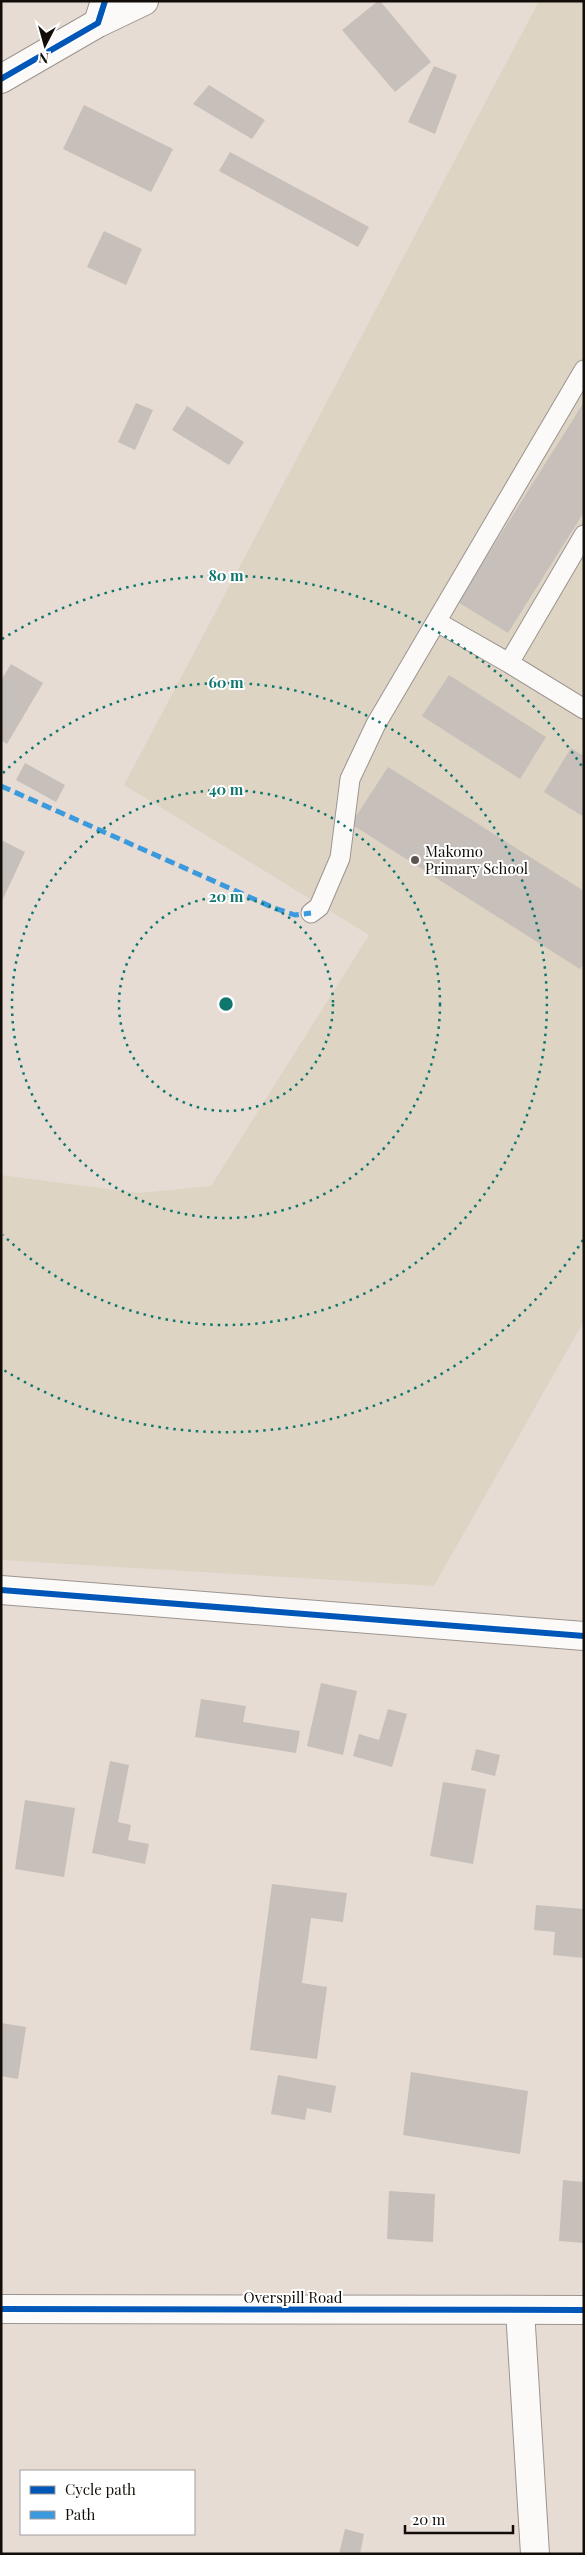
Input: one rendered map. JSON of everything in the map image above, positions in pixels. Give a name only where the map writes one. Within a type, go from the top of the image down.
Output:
[{"type":"street","points":[[1,79],[101,12],[144,1]]},
{"type":"street","points":[[1,1590],[584,1636]]},
{"type":"street","name":"Overspill Road","points":[[1,2309],[584,2310]]},
{"type":"street","points":[[520,2310],[535,2554]]},
{"type":"lane","points":[[311,913],[319,907],[340,858],[350,779],[376,724],[584,370]]},
{"type":"lane","points":[[509,663],[584,535]]},
{"type":"lane","points":[[437,622],[584,709]]},
{"type":"shaded area","name":"Makomo Primary School","points":[[539,1],[584,1],[584,1321],[434,1586],[1,1560],[1,1175],[139,1193],[211,1186],[369,935],[124,785]]},
{"type":"building","points":[[380,1],[431,62],[395,92],[342,30]]},
{"type":"building","points":[[434,66],[457,75],[435,134],[408,122]]},
{"type":"building","points":[[209,85],[265,120],[252,139],[193,104]]},
{"type":"building","points":[[84,105],[173,149],[151,192],[63,149]]},
{"type":"building","points":[[230,152],[369,227],[358,247],[219,171]]},
{"type":"building","points":[[104,231],[142,249],[126,285],[87,267]]},
{"type":"building","points":[[584,402],[584,512],[508,633],[458,602]]},
{"type":"building","points":[[136,403],[153,410],[135,450],[118,442]]},
{"type":"building","points":[[187,406],[244,442],[229,465],[172,430]]},
{"type":"building","points":[[11,664],[43,683],[7,744],[1,740],[1,680]]},
{"type":"building","points":[[449,675],[546,737],[520,779],[422,716]]},
{"type":"building","points":[[571,748],[584,756],[584,817],[544,792]]},
{"type":"building","points":[[25,763],[65,785],[56,802],[16,780]]},
{"type":"building","points":[[388,767],[584,891],[584,964],[580,969],[351,824]]},
{"type":"building","points":[[1,840],[25,852],[1,903]]},
{"type":"building","points":[[321,1683],[357,1691],[343,1755],[307,1746]]},
{"type":"building","points":[[201,1699],[246,1706],[243,1722],[300,1731],[296,1753],[195,1737]]},
{"type":"building","points":[[388,1709],[407,1714],[392,1767],[353,1756],[359,1734],[379,1740]]},
{"type":"building","points":[[476,1749],[500,1755],[495,1776],[471,1770]]},
{"type":"building","points":[[110,1761],[129,1765],[118,1822],[131,1825],[128,1840],[149,1844],[145,1864],[92,1853]]},
{"type":"building","points":[[443,1782],[486,1789],[473,1864],[430,1856]]},
{"type":"building","points":[[25,1800],[75,1808],[64,1877],[15,1869]]},
{"type":"building","points":[[272,1884],[347,1893],[343,1922],[311,1918],[302,1983],[327,1987],[317,2059],[250,2050]]},
{"type":"building","points":[[536,1905],[584,1909],[584,1958],[553,1955],[555,1932],[534,1930]]},
{"type":"building","points":[[1,2023],[26,2027],[18,2079],[1,2076]]},
{"type":"building","points":[[411,2072],[528,2091],[520,2154],[403,2135]]},
{"type":"building","points":[[278,2075],[336,2086],[331,2113],[307,2108],[305,2120],[271,2114]]},
{"type":"building","points":[[563,2180],[584,2182],[584,2243],[559,2241]]},
{"type":"building","points":[[389,2191],[435,2194],[433,2242],[387,2239]]},
{"type":"building","points":[[345,2529],[364,2534],[360,2554],[339,2554]]},
{"type":"marked path","points":[[1,786],[274,908],[295,915],[311,913]]},
{"type":"cycle path","points":[[1,79],[98,23],[105,1]]},
{"type":"cycle path","points":[[1,1590],[584,1636]]},
{"type":"cycle path","points":[[1,2309],[584,2310]]},
{"type":"place","name":"Makomo Primary School","points":[[415,860]]}]
